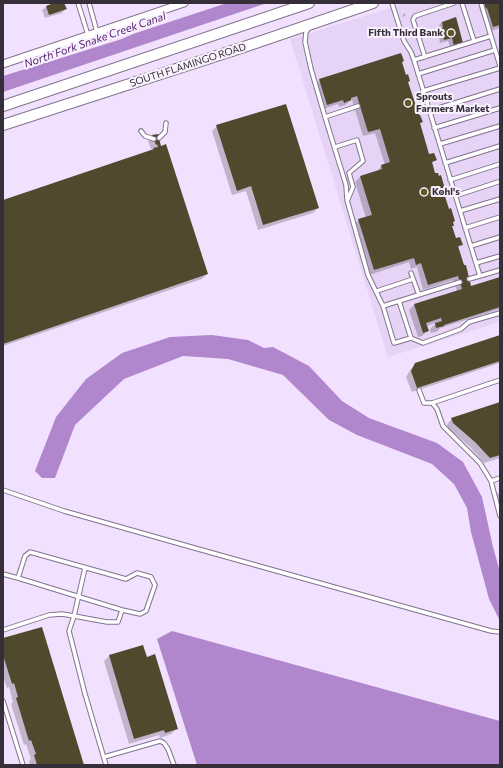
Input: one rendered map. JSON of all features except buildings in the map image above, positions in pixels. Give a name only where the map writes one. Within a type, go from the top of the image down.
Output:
[{"type":"main road","name":"SOUTH FLAMINGO ROAD","points":[[3,106],[310,3]]},
{"type":"main road","name":"SOUTH FLAMINGO ROAD","points":[[3,125],[373,3]]},
{"type":"street","points":[[3,64],[184,3]]},
{"type":"lane","points":[[78,3],[88,35]]},
{"type":"lane","points":[[89,3],[97,32]]},
{"type":"lane","points":[[392,3],[404,41],[414,60],[480,276]]},
{"type":"lane","points":[[425,56],[413,20],[415,16],[454,3]]},
{"type":"lane","points":[[462,3],[474,42]]},
{"type":"lane","points":[[423,91],[500,67],[498,54],[495,50],[481,3]]},
{"type":"lane","points":[[314,23],[306,32],[305,38],[307,52],[346,185],[347,200],[368,275],[383,306],[394,343],[412,338],[423,343],[461,329],[469,322],[500,313]]},
{"type":"lane","points":[[414,60],[491,36]]},
{"type":"lane","points":[[418,74],[495,50]]},
{"type":"lane","points":[[429,111],[500,89]]},
{"type":"lane","points":[[326,117],[358,106]]},
{"type":"lane","points":[[434,128],[500,108]]},
{"type":"lane","points":[[160,138],[165,132],[166,123]]},
{"type":"lane","points":[[440,144],[500,126]]},
{"type":"lane","points":[[141,131],[146,136],[154,139]]},
{"type":"lane","points":[[334,147],[357,140],[363,160],[349,173],[353,187],[347,200]]},
{"type":"lane","points":[[445,163],[500,146]]},
{"type":"lane","points":[[450,180],[500,164]]},
{"type":"lane","points":[[455,196],[499,182]]},
{"type":"lane","points":[[460,211],[500,198]]},
{"type":"lane","points":[[465,228],[500,217]]},
{"type":"lane","points":[[471,246],[500,237]]},
{"type":"lane","points":[[476,263],[500,256]]},
{"type":"lane","points":[[469,279],[500,270]]},
{"type":"lane","points":[[411,273],[419,295]]},
{"type":"lane","points":[[377,291],[413,279]]},
{"type":"lane","points":[[383,306],[460,282]]},
{"type":"lane","points":[[399,301],[412,338]]},
{"type":"lane","points":[[419,390],[424,403],[432,403],[500,380]]},
{"type":"lane","points":[[432,403],[437,409],[443,426],[480,463],[491,481],[500,516]]},
{"type":"lane","points":[[491,481],[500,478]]},
{"type":"lane","points":[[3,490],[64,510],[183,545],[491,631],[500,632]]},
{"type":"lane","points":[[3,574],[122,610],[140,614],[146,611],[155,585],[151,577],[138,573],[126,579],[30,552],[25,556],[18,578]]},
{"type":"lane","points":[[85,568],[69,631],[85,694],[106,765]]},
{"type":"lane","points":[[3,630],[49,615],[62,614],[107,622],[118,622],[122,610]]},
{"type":"lane","points":[[3,701],[23,765]]},
{"type":"lane","points":[[104,757],[160,741],[168,748],[174,765]]},
{"type":"shaded area","points":[[227,3],[267,3],[3,92],[3,76],[122,39]]},
{"type":"shaded area","points":[[407,3],[500,3],[500,322],[388,357],[290,39]]},
{"type":"shaded area","points":[[212,335],[248,340],[264,348],[273,347],[309,366],[342,401],[369,418],[437,443],[463,462],[482,497],[500,572],[500,621],[489,599],[471,532],[467,508],[454,484],[432,464],[357,435],[329,420],[283,375],[228,359],[183,356],[124,379],[75,425],[55,478],[42,478],[35,471],[56,417],[86,379],[122,353],[170,337]]},
{"type":"shaded area","points":[[172,631],[500,721],[500,765],[197,765],[157,639]]},
{"type":"place","name":"Fifth Third Bank","points":[[451,33]]},
{"type":"place","name":"Sprouts Farmers Market","points":[[408,103]]},
{"type":"place","name":"Kohl's","points":[[424,192]]},
{"type":"water label","name":"North Fork Snake Creek Canal","points":[[95,40]]}]
